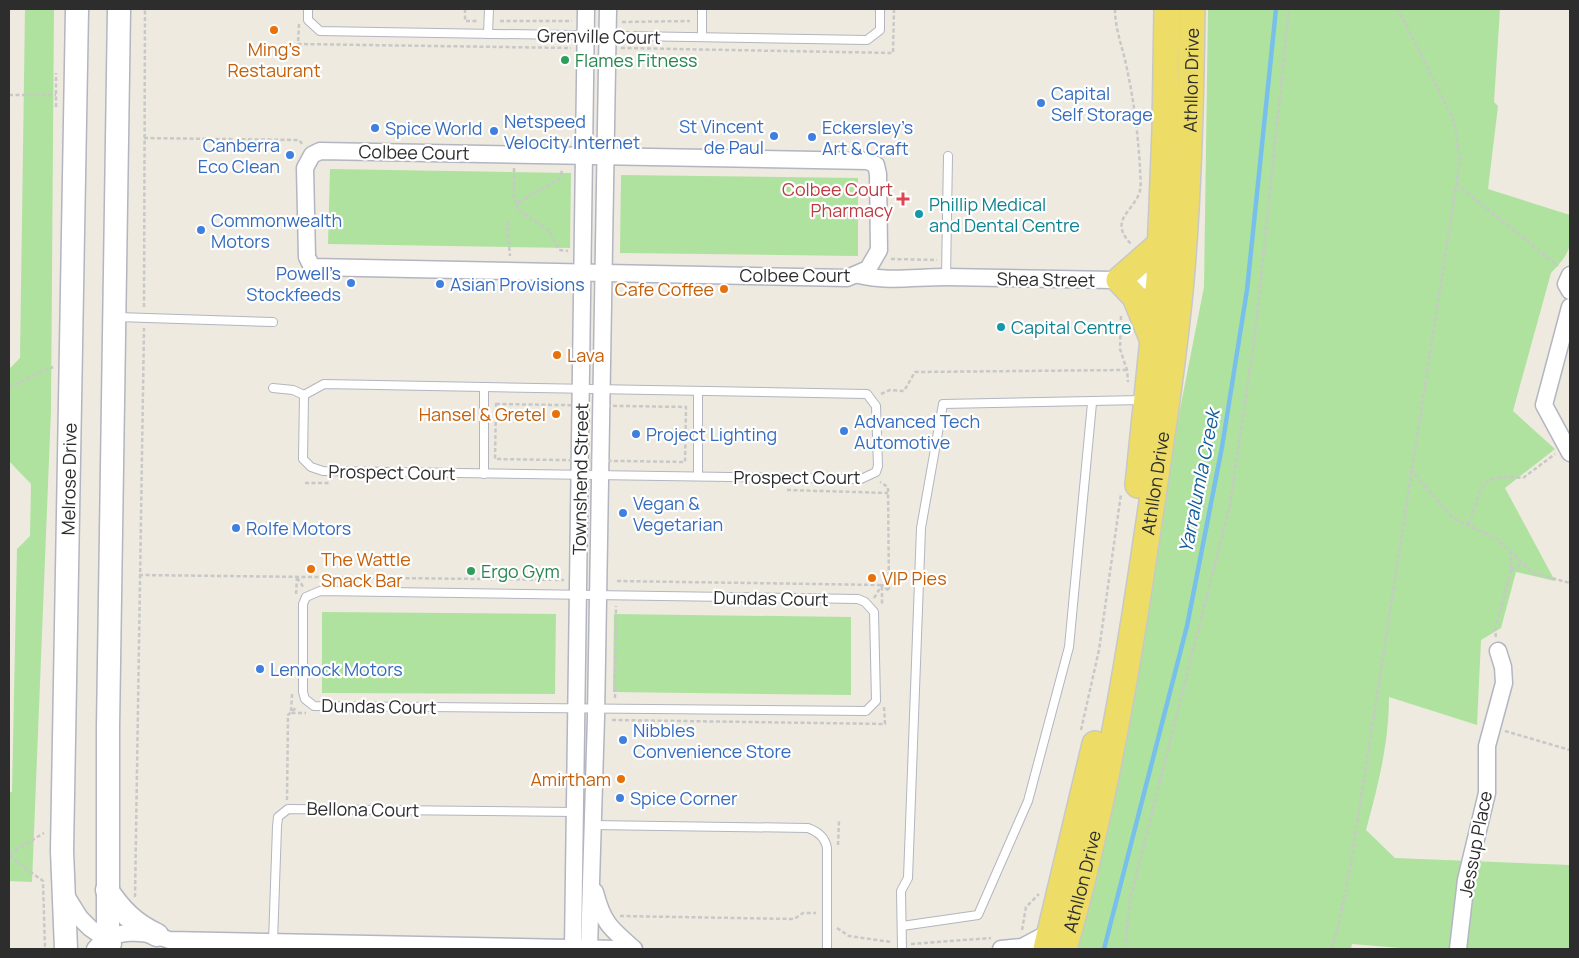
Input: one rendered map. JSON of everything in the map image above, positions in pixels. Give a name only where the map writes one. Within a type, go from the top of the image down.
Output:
[{"type":"main road","name":"Melrose Drive","points":[[66,949],[63,891],[77,9]]},
{"type":"main road","points":[[103,946],[106,890],[119,9]]},
{"type":"main road","name":"Athllon Drive","points":[[1054,945],[1072,920],[1103,789],[1126,670],[1152,397],[1152,339],[1170,281],[1160,244],[1165,130],[1167,9]]},
{"type":"main road","name":"Athllon Drive","points":[[1054,945],[1106,699],[1122,609],[1142,450],[1152,397],[1190,146],[1192,9]]},
{"type":"main road","points":[[1152,339],[1136,297],[1119,280],[1160,244]]},
{"type":"main road","points":[[106,890],[122,912],[155,939]]},
{"type":"street","name":"Townshend Street","points":[[581,948],[575,818],[586,9]]},
{"type":"street","name":"Townshend Street","points":[[581,948],[592,882],[594,825],[608,9]]},
{"type":"street","name":"Colbee Court","points":[[320,151],[515,154],[868,161],[876,165],[878,174],[885,254],[859,275],[847,278],[312,267],[307,257],[305,168],[312,155],[320,151]]},
{"type":"street","name":"Shea Street","points":[[885,254],[884,263],[894,274],[911,277]]},
{"type":"street","name":"Shea Street","points":[[859,275],[886,280],[911,277],[946,277],[1170,281]]},
{"type":"street","points":[[1568,450],[1544,405],[1570,308]]},
{"type":"street","name":"Jessup Place","points":[[1458,949],[1466,880],[1488,793],[1487,746],[1504,683],[1503,667],[1498,651]]},
{"type":"street","name":"Townshend Street","points":[[592,882],[605,920],[611,930],[634,949]]},
{"type":"street","points":[[63,891],[80,918],[103,946],[114,934],[155,939],[617,949]]},
{"type":"street","points":[[997,944],[1022,947],[1054,945]]},
{"type":"lane","name":"Grenville Court","points":[[308,9],[308,20],[320,31],[867,40],[880,30],[880,9]]},
{"type":"lane","points":[[488,34],[489,9]]},
{"type":"lane","points":[[702,9],[702,37]]},
{"type":"lane","points":[[946,277],[948,156]]},
{"type":"lane","points":[[115,317],[273,322]]},
{"type":"lane","points":[[273,388],[293,390],[304,395],[324,384],[867,394],[870,399]]},
{"type":"lane","points":[[484,387],[484,474]]},
{"type":"lane","points":[[698,391],[698,476]]},
{"type":"lane","name":"Prospect Court","points":[[304,395],[303,459],[311,467],[323,471],[861,479],[870,477],[876,472],[878,466],[876,406],[870,399]]},
{"type":"lane","points":[[902,946],[901,891],[908,878],[921,528],[943,404],[1092,402],[1152,397]]},
{"type":"lane","points":[[902,926],[978,915],[1028,801],[1069,648],[1092,402]]},
{"type":"lane","name":"Dundas Court","points":[[314,592],[578,595],[858,599],[874,612],[876,701],[866,711],[314,706],[305,700],[303,692],[303,604],[306,597],[314,592]]},
{"type":"lane","name":"Bellona Court","points":[[273,942],[278,817],[288,809],[575,818],[594,825],[808,828],[817,832],[826,841],[827,949]]},
{"type":"path","points":[[146,9],[144,318],[134,893],[155,939]]},
{"type":"path","points":[[465,9],[465,21]]},
{"type":"path","points":[[1115,9],[1115,22],[1127,69],[1139,154],[1141,188],[1138,197],[1126,212],[1122,223]]},
{"type":"path","points":[[1125,949],[1130,900],[1230,504],[1255,334],[1289,9]]},
{"type":"path","points":[[1332,948],[1350,869],[1460,160],[1454,121],[1398,9]]},
{"type":"path","points":[[9,95],[56,95]]},
{"type":"path","points":[[144,138],[299,140],[312,155]]},
{"type":"path","points":[[515,154],[514,198],[517,203],[517,210],[549,231],[559,250],[574,251]]},
{"type":"path","points":[[517,203],[558,179],[565,165]]},
{"type":"path","points":[[1456,184],[1570,280]]},
{"type":"path","points":[[507,221],[510,240],[510,271]]},
{"type":"path","points":[[885,254],[946,261]]},
{"type":"path","points":[[1121,312],[1120,348],[1127,370],[1152,397]]},
{"type":"path","points":[[9,387],[56,366]]},
{"type":"path","points":[[870,399],[890,390],[904,390],[915,372],[1127,370]]},
{"type":"path","points":[[1468,525],[1476,500],[1488,481],[1496,476],[1523,478],[1568,450]]},
{"type":"path","points":[[1411,470],[1453,518],[1498,539],[1533,573],[1570,583]]},
{"type":"path","points":[[612,727],[615,709],[617,581],[882,585],[889,592],[888,487],[870,477]]},
{"type":"path","points":[[1086,709],[1099,650],[1122,487]]},
{"type":"path","points":[[780,490],[888,493]]},
{"type":"path","points":[[1498,651],[1495,630],[1511,570],[1511,553]]},
{"type":"path","points":[[1511,570],[1523,563]]},
{"type":"path","points":[[139,575],[562,581]]},
{"type":"path","points":[[296,578],[296,597]]},
{"type":"path","points":[[882,585],[882,605]]},
{"type":"path","points":[[870,607],[882,585]]},
{"type":"path","points":[[291,713],[292,694]]},
{"type":"path","points":[[288,809],[288,715],[305,700]]},
{"type":"path","points":[[614,721],[885,724],[884,704]]},
{"type":"path","points":[[291,713],[310,713]]},
{"type":"path","points":[[1491,726],[1570,750]]},
{"type":"path","points":[[44,833],[9,855],[43,881],[44,949]]},
{"type":"path","points":[[616,915],[794,919],[803,913],[827,913]]},
{"type":"path","points":[[837,928],[849,936],[902,946],[997,944]]},
{"type":"green space","points":[[25,9],[54,9],[51,410],[32,882],[9,881],[9,792],[12,792],[17,549],[30,536],[31,484],[9,461],[9,369],[20,358]]},
{"type":"green space","points":[[1208,9],[1500,9],[1494,102],[1498,106],[1488,189],[1570,215],[1569,247],[1564,258],[1551,273],[1513,411],[1555,449],[1505,488],[1555,581],[1516,572],[1501,628],[1481,640],[1477,725],[1389,697],[1385,748],[1379,781],[1366,830],[1395,858],[1570,865],[1570,949],[1413,949],[1352,944],[1351,949],[1074,949],[1204,287]]},
{"type":"green space","points":[[330,169],[571,173],[570,248],[328,244]]},
{"type":"green space","points":[[621,175],[858,178],[858,256],[620,253]]},
{"type":"green space","points":[[322,612],[556,614],[555,694],[322,693]]},
{"type":"green space","points":[[614,614],[851,617],[851,695],[613,692]]},
{"type":"waterway","name":"Yarralumla Creek","points":[[1104,949],[1187,626],[1222,447],[1247,290],[1276,9]]},
{"type":"place","name":"Ming’s Restaurant","points":[[274,30]]},
{"type":"place","name":"Flames Fitness","points":[[565,60]]},
{"type":"place","name":"Capital Self Storage","points":[[1041,103]]},
{"type":"place","name":"Spice World","points":[[375,128]]},
{"type":"place","name":"Netspeed Velocity Internet","points":[[494,131]]},
{"type":"place","name":"St Vincent de Paul","points":[[774,136]]},
{"type":"place","name":"Eckersley’s Art & Craft","points":[[812,137]]},
{"type":"place","name":"Canberra Eco Clean","points":[[290,155]]},
{"type":"place","name":"Colbee Court Pharmacy","points":[[903,199]]},
{"type":"place","name":"Phillip Medical and Dental Centre","points":[[919,214]]},
{"type":"place","name":"Commonwealth Motors","points":[[201,230]]},
{"type":"place","name":"Powell’s Stockfeeds","points":[[351,283]]},
{"type":"place","name":"Asian Provisions","points":[[440,284]]},
{"type":"place","name":"Cafe Coffee","points":[[724,289]]},
{"type":"place","name":"Capital Centre","points":[[1001,327]]},
{"type":"place","name":"Lava","points":[[557,355]]},
{"type":"place","name":"Hansel & Gretel","points":[[556,414]]},
{"type":"place","name":"Advanced Tech Automotive","points":[[844,431]]},
{"type":"place","name":"Project Lighting","points":[[636,434]]},
{"type":"place","name":"Vegan & Vegetarian","points":[[623,513]]},
{"type":"place","name":"Rolfe Motors","points":[[236,528]]},
{"type":"place","name":"The Wattle Snack Bar","points":[[311,569]]},
{"type":"place","name":"Ergo Gym","points":[[471,571]]},
{"type":"place","name":"VIP Pies","points":[[872,578]]},
{"type":"place","name":"Lennock Motors","points":[[260,669]]},
{"type":"place","name":"Nibbles Convenience Store","points":[[623,740]]},
{"type":"place","name":"Amirtham","points":[[621,779]]},
{"type":"place","name":"Spice Corner","points":[[620,798]]}]
